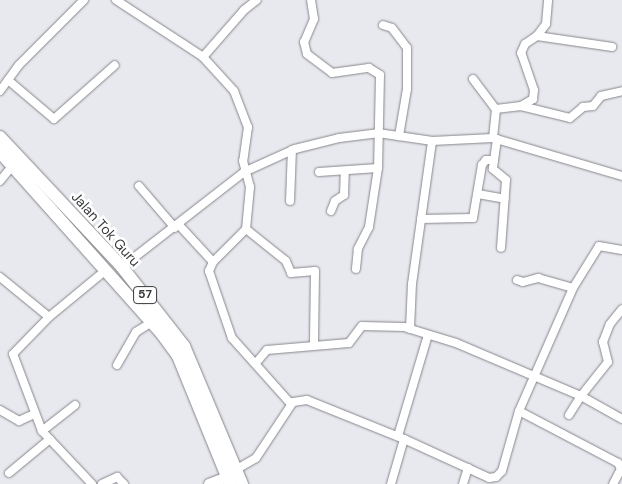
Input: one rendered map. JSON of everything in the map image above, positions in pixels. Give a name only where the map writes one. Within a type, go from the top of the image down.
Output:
[{"type":"main road","name":"Jalan Tok Guru","points":[[0,137],[97,250],[106,270],[152,322],[178,356],[231,477],[242,484]]},
{"type":"main road","name":"Jalan Tok Guru","points":[[0,152],[97,250],[122,267],[184,346],[231,477]]},
{"type":"street","points":[[0,91],[20,64],[84,0]]},
{"type":"street","points":[[116,0],[203,57],[234,91],[247,126],[244,172],[250,186],[246,229],[213,262],[210,273],[232,338],[256,362],[291,404]]},
{"type":"street","points":[[203,57],[244,10],[257,0]]},
{"type":"street","points":[[311,0],[314,18],[304,42],[307,54],[336,74],[369,68],[380,75],[378,168],[369,227],[358,249],[356,269]]},
{"type":"street","points":[[521,106],[532,100],[534,92],[521,53],[525,44],[537,36],[546,23],[548,0]]},
{"type":"street","points":[[383,25],[392,28],[406,48],[407,90],[399,136]]},
{"type":"street","points":[[537,36],[612,47]]},
{"type":"street","points":[[8,80],[54,119],[115,65]]},
{"type":"street","points":[[473,79],[496,109],[494,171],[506,180],[500,248]]},
{"type":"street","points":[[496,109],[521,106],[570,118],[583,107],[593,106],[601,96],[622,91]]},
{"type":"street","points":[[122,267],[244,172],[292,150],[340,138],[378,133],[432,141],[495,138],[622,176]]},
{"type":"street","points":[[410,328],[412,284],[432,141]]},
{"type":"street","points":[[290,201],[292,150]]},
{"type":"street","points":[[421,219],[471,220],[475,214],[483,163],[494,160]]},
{"type":"street","points":[[0,181],[12,166]]},
{"type":"street","points":[[319,172],[345,172],[378,168]]},
{"type":"street","points":[[331,211],[335,201],[344,195],[345,172]]},
{"type":"street","points":[[139,186],[213,262]]},
{"type":"street","points":[[478,194],[504,199]]},
{"type":"street","points":[[246,229],[270,251],[286,261],[291,273],[315,271],[314,345]]},
{"type":"street","points":[[208,484],[231,477],[256,458],[291,404],[308,400],[401,438],[489,478],[502,472],[519,411],[573,288],[599,246],[622,250]]},
{"type":"street","points":[[92,484],[42,431],[12,354],[49,317],[106,270]]},
{"type":"street","points":[[0,278],[49,317]]},
{"type":"street","points":[[517,280],[524,282],[538,278],[573,288]]},
{"type":"street","points":[[569,415],[581,396],[608,362],[603,342],[610,324],[622,309]]},
{"type":"street","points":[[116,365],[136,332],[152,322]]},
{"type":"street","points":[[256,362],[264,350],[349,343],[362,326],[410,328],[535,375],[581,396],[622,419]]},
{"type":"street","points":[[391,484],[428,334]]},
{"type":"street","points":[[42,431],[75,405]]},
{"type":"street","points":[[0,410],[19,421],[34,414]]},
{"type":"street","points":[[519,411],[618,463],[621,469],[613,484]]},
{"type":"street","points":[[9,473],[50,439]]},
{"type":"street","points":[[463,484],[468,468]]},
{"type":"street","points":[[102,484],[116,477],[124,484]]}]
